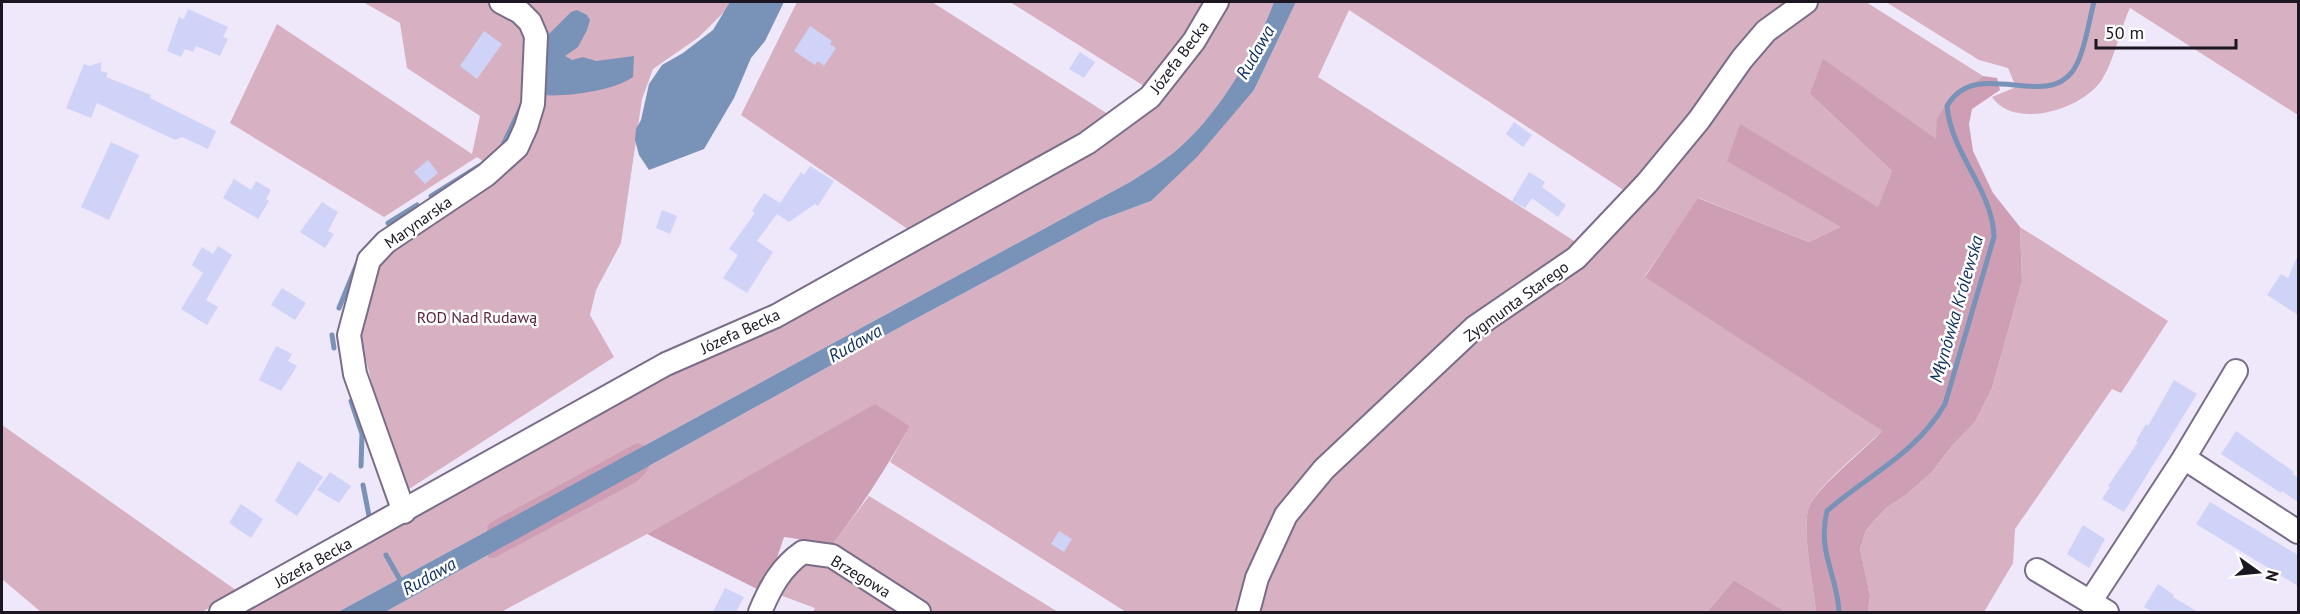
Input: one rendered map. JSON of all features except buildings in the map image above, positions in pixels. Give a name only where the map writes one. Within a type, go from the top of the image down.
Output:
[{"type":"street","name":"Marynarska","points":[[404,512],[355,374],[349,335],[369,260],[386,242],[486,175],[517,147],[522,137],[533,104],[536,36],[530,22],[520,12],[501,2]]},
{"type":"street","name":"Józefa Becka","points":[[221,612],[666,364],[776,316],[1087,143],[1150,97],[1194,41],[1217,2]]},
{"type":"street","name":"Zygmunta Starego","points":[[1248,612],[1257,578],[1286,515],[1323,469],[1475,327],[1576,258],[1647,183],[1699,120],[1742,59],[1766,31],[1806,2]]},
{"type":"street","points":[[2037,570],[2099,607],[2236,371]]},
{"type":"street","points":[[2184,458],[2298,532]]},
{"type":"street","name":"Brzegowa","points":[[760,612],[770,589],[788,562],[803,552],[832,556],[919,612]]},
{"type":"green space","points":[[363,2],[488,2],[517,18],[529,33],[523,103],[511,133],[501,148],[487,164],[477,157],[384,217],[230,123],[277,24],[472,154],[480,116],[407,68],[400,23]]},
{"type":"green space","name":"ROD Nad Rudawą","points":[[518,2],[734,2],[699,37],[653,69],[642,99],[621,243],[596,290],[590,315],[614,357],[409,489],[388,446],[358,329],[381,257],[491,179],[540,90]]},
{"type":"green space","points":[[797,2],[932,2],[1111,116],[909,230],[741,115]]},
{"type":"green space","points":[[1010,2],[1203,2],[1187,32],[1144,86]]},
{"type":"green space","points":[[1222,2],[1274,2],[1245,63],[1204,123],[1172,154],[1130,182],[338,612],[228,612],[1103,138]]},
{"type":"green space","points":[[1296,2],[1795,2],[1628,193],[1349,10],[1318,77],[1582,246],[1311,471],[1243,612],[1126,612],[890,462],[910,426],[875,405],[647,534],[501,612],[385,612],[902,326],[1100,220],[1151,201],[1254,90]]},
{"type":"green space","points":[[1817,2],[1866,2],[1983,76],[1945,106],[1937,140],[1810,94],[1892,171],[1878,208],[1740,125],[1728,161],[1840,227],[1809,242],[1699,198],[1645,276],[1882,431],[1821,489],[1809,507],[1806,529],[1816,612],[1786,612],[1734,580],[1707,612],[1257,612],[1284,542],[1308,498],[1452,356],[1512,313],[1748,61]]},
{"type":"green space","points":[[1886,2],[2298,2],[2298,115],[2130,8],[2110,65],[2101,81],[2091,91],[2064,108],[2031,114],[2015,112],[2002,107],[1992,97],[2016,87],[2008,68],[1979,60]]},
{"type":"green space","points":[[2020,227],[2168,321],[2121,393],[2112,389],[2015,529],[2013,563],[1984,612],[1868,612],[1870,596],[1860,549],[1866,530],[1886,508],[1906,495],[1932,472],[1975,422],[1992,388],[2022,281]]},
{"type":"green space","points":[[2,425],[237,591],[202,612],[41,612],[2,579]]},
{"type":"green space","points":[[869,496],[1058,612],[929,612],[836,554],[833,544]]},
{"type":"green space","points":[[819,559],[905,612],[813,612],[815,608],[777,594],[805,561]]},
{"type":"shaded area","points":[[1823,59],[1936,139],[1937,119],[1945,106],[1983,76],[1997,78],[2000,90],[1972,109],[1969,124],[1973,151],[1993,193],[2020,227],[2022,281],[1992,388],[1975,422],[1932,472],[1906,495],[1886,508],[1866,530],[1860,549],[1870,596],[1868,612],[1816,612],[1806,529],[1809,507],[1813,499],[1882,431],[1645,277],[1698,198],[1809,242],[1840,227],[1727,161],[1740,124],[1878,207],[1892,171],[1810,94]]},
{"type":"shaded area","points":[[875,404],[910,426],[864,501],[833,544],[784,537],[765,593],[647,534]]},
{"type":"shaded area","points":[[637,443],[648,447],[650,458],[649,467],[636,482],[494,558],[488,558],[487,527],[490,523]]},
{"type":"shaded area","points":[[1734,580],[1786,612],[1707,612]]},
{"type":"water","points":[[730,2],[784,2],[765,41],[751,58],[734,98],[704,149],[649,170],[639,155],[635,140],[649,84],[662,65],[683,53],[713,30]]},
{"type":"water","name":"Rudawa","points":[[1274,2],[1296,2],[1254,90],[1197,157],[1151,201],[1100,220],[902,326],[385,612],[338,612],[1130,182],[1172,154],[1204,123],[1245,63]]},
{"type":"water","points":[[577,10],[587,15],[590,20],[578,47],[565,56],[572,60],[583,57],[596,61],[634,56],[633,77],[614,86],[590,92],[543,95],[548,35],[571,12]]},
{"type":"waterway","name":"Młynówka Królewska","points":[[1839,612],[1838,598],[1824,539],[1827,511],[1906,451],[1933,422],[1945,404],[1994,237],[1987,203],[1956,140],[1947,106],[1960,92],[1975,85],[1992,83],[2044,86],[2059,82],[2072,72],[2080,57],[2094,2]]},
{"type":"waterway","points":[[502,147],[525,99]]},
{"type":"waterway","points":[[431,196],[479,166]]},
{"type":"waterway","points":[[388,223],[417,205]]},
{"type":"waterway","points":[[339,308],[357,264]]},
{"type":"waterway","points":[[332,335],[334,348]]},
{"type":"waterway","points":[[351,401],[362,434],[361,466]]},
{"type":"waterway","points":[[363,485],[370,521]]},
{"type":"waterway","name":"Rudawa","points":[[386,555],[403,585]]}]
